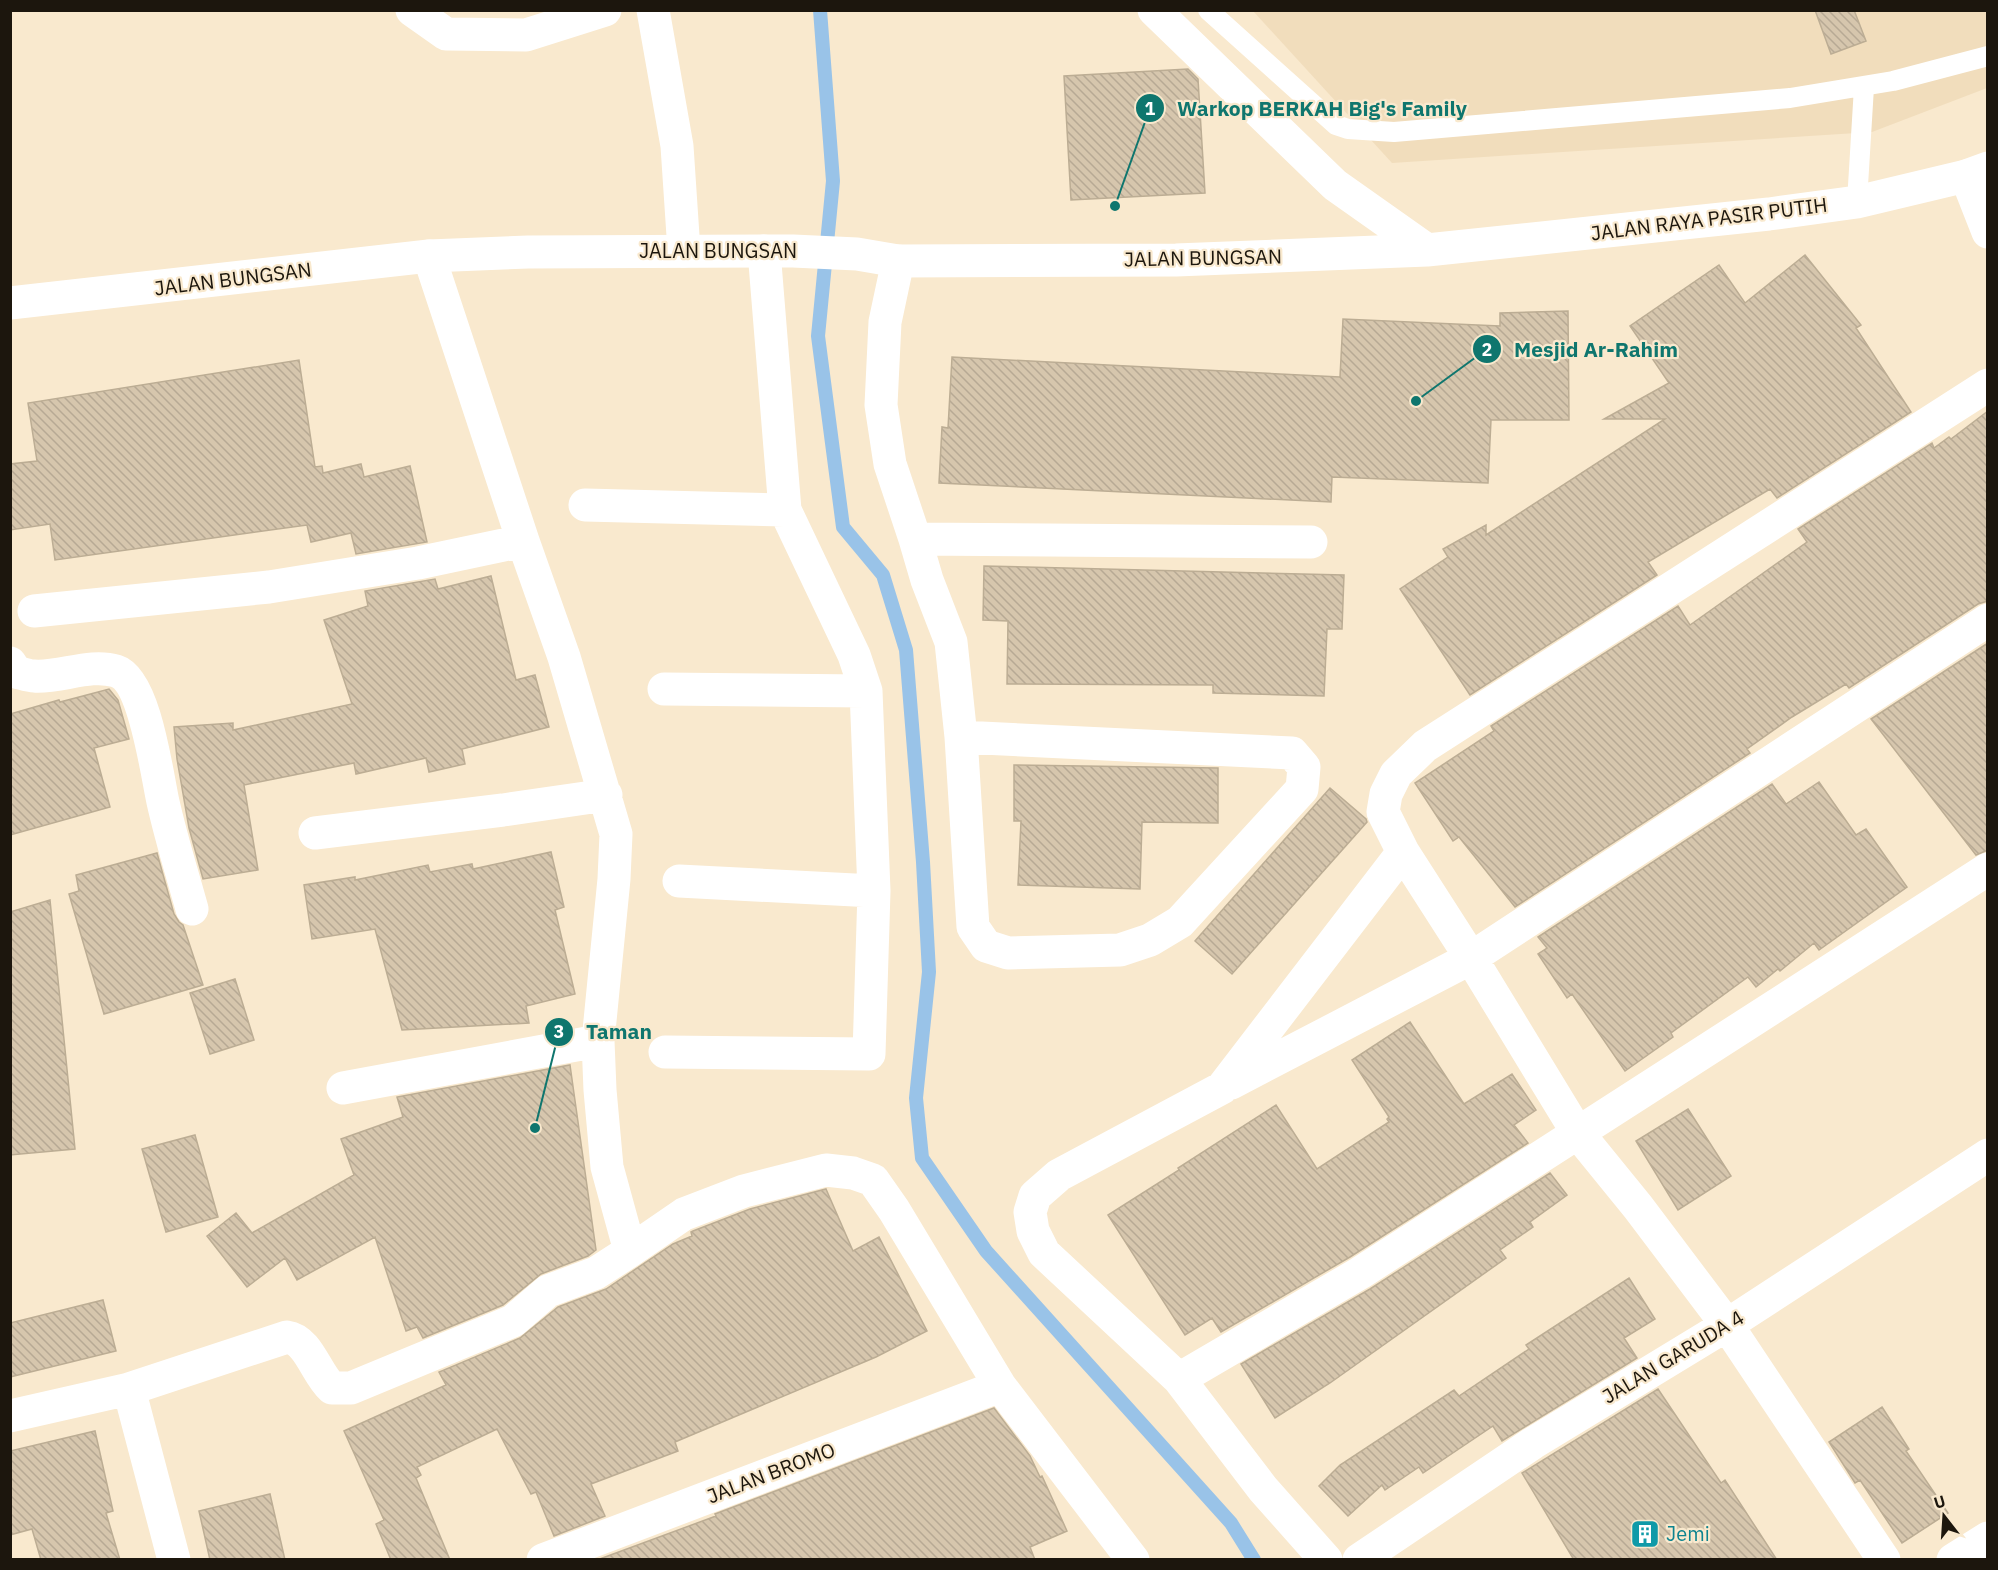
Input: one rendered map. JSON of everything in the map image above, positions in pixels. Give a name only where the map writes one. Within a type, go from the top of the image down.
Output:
[{"type":"street","points":[[412,10],[446,34],[526,35],[605,10]]},
{"type":"street","points":[[653,10],[677,146],[684,251]]},
{"type":"street","points":[[1155,10],[1335,185],[1427,250]]},
{"type":"street","points":[[1977,172],[1988,232]]},
{"type":"street","name":"JALAN RAYA PASIR PUTIH","points":[[1427,250],[1769,214],[1857,202],[1977,172]]},
{"type":"street","name":"JALAN BUNGSAN","points":[[10,303],[429,256],[528,252],[778,251],[857,254],[898,261],[1176,260],[1427,250]]},
{"type":"street","points":[[665,1052],[869,1054],[874,891],[866,691],[854,655],[785,510],[778,251]]},
{"type":"street","points":[[429,256],[523,541],[564,657],[616,834],[614,879],[598,1041],[607,1167],[630,1251]]},
{"type":"street","points":[[898,261],[885,322],[881,405],[890,464],[927,580],[951,642],[961,737],[974,927],[986,946],[1008,953],[1120,950],[1150,940],[1180,922],[1302,789],[1304,768],[1292,753],[961,737]]},
{"type":"street","points":[[1884,1560],[1727,1325],[1638,1207],[1576,1132],[1471,958],[1403,852],[1383,812],[1386,794],[1396,774],[1425,746],[1988,385]]},
{"type":"street","points":[[585,505],[785,510]]},
{"type":"street","points":[[915,539],[1311,542]]},
{"type":"street","points":[[34,611],[269,587],[418,563],[523,541]]},
{"type":"street","points":[[1326,1560],[1263,1489],[1179,1378],[1044,1253],[1033,1231],[1030,1212],[1035,1196],[1059,1175],[1471,958],[1988,620]]},
{"type":"street","points":[[10,663],[16,672],[34,676],[101,670],[117,671],[125,676],[134,690],[148,728],[163,802],[192,909]]},
{"type":"street","points":[[664,689],[866,691]]},
{"type":"street","points":[[315,833],[606,795]]},
{"type":"street","points":[[1222,1088],[1403,852]]},
{"type":"street","points":[[1179,1378],[1360,1273],[1988,869]]},
{"type":"street","points":[[678,881],[874,891]]},
{"type":"street","points":[[343,1088],[598,1041]]},
{"type":"street","name":"JALAN GARUDA 4","points":[[1359,1560],[1533,1443],[1727,1325],[1988,1155]]},
{"type":"street","points":[[10,1416],[129,1389],[287,1337],[294,1338],[301,1343],[325,1382],[332,1388],[351,1388],[513,1321],[548,1291],[596,1273],[684,1214],[744,1191],[826,1170],[853,1173],[873,1180],[894,1210],[1000,1386],[1133,1560]]},
{"type":"street","name":"JALAN BROMO","points":[[543,1560],[1000,1386]]},
{"type":"street","points":[[129,1389],[174,1560]]},
{"type":"street","points":[[1953,1560],[1988,1538]]},
{"type":"lane","points":[[1208,10],[1336,125],[1348,129],[1406,131],[1790,98],[1864,87],[1988,56]]},
{"type":"lane","points":[[1857,202],[1864,87]]},
{"type":"shaded area","points":[[1253,11],[1987,11],[1987,88],[1872,132],[1392,163]]},
{"type":"building","points":[[1815,10],[1854,10],[1866,41],[1831,54]]},
{"type":"building","points":[[1188,69],[1198,79],[1205,193],[1071,200],[1064,76]]},
{"type":"building","points":[[1805,255],[1861,325],[1856,328],[1911,412],[1777,498],[1770,489],[1648,562],[1657,575],[1470,695],[1400,589],[1448,557],[1443,549],[1486,525],[1486,535],[1665,419],[1604,419],[1669,383],[1630,326],[1719,265],[1745,303]]},
{"type":"building","points":[[1568,311],[1569,420],[1491,420],[1488,483],[1332,477],[1331,502],[939,483],[942,427],[948,428],[952,357],[1340,377],[1343,319],[1500,326],[1500,313]]},
{"type":"building","points":[[299,360],[315,467],[322,466],[323,473],[361,464],[364,477],[410,466],[427,542],[356,554],[351,533],[311,542],[307,525],[55,560],[50,524],[10,530],[10,464],[37,461],[28,403]]},
{"type":"building","points":[[1988,411],[1988,601],[1978,604],[1849,688],[1846,684],[1792,717],[1747,749],[1750,753],[1515,907],[1459,837],[1453,841],[1415,783],[1494,731],[1491,726],[1678,606],[1690,625],[1807,542],[1798,529],[1932,443],[1934,448],[1949,437],[1951,439]]},
{"type":"building","points":[[984,566],[1344,575],[1342,629],[1327,629],[1324,696],[1213,693],[1213,685],[1007,684],[1008,621],[983,620]]},
{"type":"building","points":[[491,576],[516,680],[535,675],[549,727],[462,749],[465,764],[429,772],[426,758],[356,774],[354,763],[244,785],[258,870],[203,879],[189,828],[174,727],[233,723],[233,730],[352,704],[324,620],[368,606],[365,591],[435,579],[438,589]]},
{"type":"building","points":[[1988,643],[1988,850],[1976,855],[1871,719]]},
{"type":"building","points":[[109,689],[118,700],[129,739],[94,748],[110,807],[10,835],[10,714]]},
{"type":"building","points":[[1014,765],[1218,768],[1218,823],[1142,822],[1140,889],[1018,885],[1021,821],[1014,821]]},
{"type":"building","points":[[1819,782],[1856,835],[1866,829],[1907,887],[1819,950],[1814,943],[1756,987],[1748,977],[1671,1033],[1673,1037],[1625,1071],[1572,994],[1567,998],[1538,954],[1547,948],[1538,937],[1772,784],[1786,804]]},
{"type":"building","points":[[1330,788],[1367,822],[1232,974],[1195,941]]},
{"type":"building","points":[[551,852],[564,907],[555,910],[575,994],[526,1006],[529,1023],[402,1030],[375,929],[312,939],[304,885],[355,877],[355,880],[428,865],[430,872],[472,864],[473,869]]},
{"type":"building","points":[[157,853],[174,914],[183,925],[203,985],[104,1014],[69,894],[79,891],[76,875]]},
{"type":"building","points":[[50,900],[75,1149],[10,1155],[10,912]]},
{"type":"building","points":[[235,979],[254,1040],[210,1054],[190,993]]},
{"type":"building","points":[[1410,1022],[1464,1104],[1512,1074],[1536,1110],[1514,1125],[1528,1143],[1350,1257],[1221,1332],[1212,1318],[1185,1335],[1108,1215],[1276,1105],[1317,1169],[1389,1122],[1387,1119],[1389,1117],[1352,1060]]},
{"type":"building","points":[[570,1065],[596,1250],[588,1256],[541,1274],[503,1305],[423,1338],[417,1327],[406,1331],[375,1237],[297,1280],[285,1258],[247,1287],[207,1236],[236,1213],[252,1233],[354,1175],[341,1139],[403,1117],[397,1097]]},
{"type":"building","points":[[1688,1109],[1731,1176],[1678,1210],[1636,1141]]},
{"type":"building","points":[[195,1135],[218,1217],[166,1232],[142,1149]]},
{"type":"building","points":[[1550,1173],[1567,1195],[1530,1222],[1533,1227],[1500,1250],[1506,1258],[1330,1383],[1275,1418],[1241,1364],[1370,1289]]},
{"type":"building","points":[[826,1189],[853,1251],[879,1237],[927,1331],[876,1357],[675,1442],[678,1451],[591,1484],[605,1516],[554,1536],[536,1492],[531,1494],[497,1429],[417,1467],[421,1475],[416,1478],[450,1560],[391,1560],[376,1524],[384,1520],[344,1431],[446,1385],[439,1372],[520,1338],[558,1307],[606,1289],[673,1244],[692,1236],[691,1232],[750,1209]]},
{"type":"building","points":[[1629,1278],[1655,1319],[1624,1338],[1637,1358],[1502,1441],[1493,1426],[1423,1473],[1419,1467],[1385,1490],[1382,1485],[1348,1516],[1319,1486],[1340,1465],[1454,1390],[1459,1396],[1529,1349],[1526,1345]]},
{"type":"building","points":[[103,1300],[116,1351],[10,1377],[10,1323]]},
{"type":"building","points":[[1658,1389],[1721,1483],[1725,1480],[1777,1560],[1574,1560],[1522,1473]]},
{"type":"building","points":[[1882,1407],[1909,1449],[1906,1451],[1948,1513],[1902,1543],[1860,1480],[1855,1483],[1829,1442]]},
{"type":"building","points":[[994,1408],[1030,1456],[1040,1477],[1042,1476],[1067,1531],[1030,1547],[1035,1560],[597,1560],[716,1516],[715,1514]]},
{"type":"building","points":[[95,1431],[113,1511],[106,1513],[120,1560],[41,1560],[32,1529],[10,1535],[10,1451]]},
{"type":"building","points":[[270,1494],[285,1560],[210,1560],[199,1511]]},
{"type":"waterway","points":[[820,10],[833,181],[818,336],[843,527],[883,575],[906,650],[923,862],[929,972],[916,1098],[922,1158],[986,1251],[1231,1523],[1254,1560]]},
{"type":"place","name":"Warkop BERKAH Big's Family","points":[[1115,206]]},
{"type":"place","name":"Mesjid Ar-Rahim","points":[[1416,401]]},
{"type":"place","name":"Taman","points":[[535,1128]]},
{"type":"place","name":"Jemi","points":[[1645,1534]]}]
